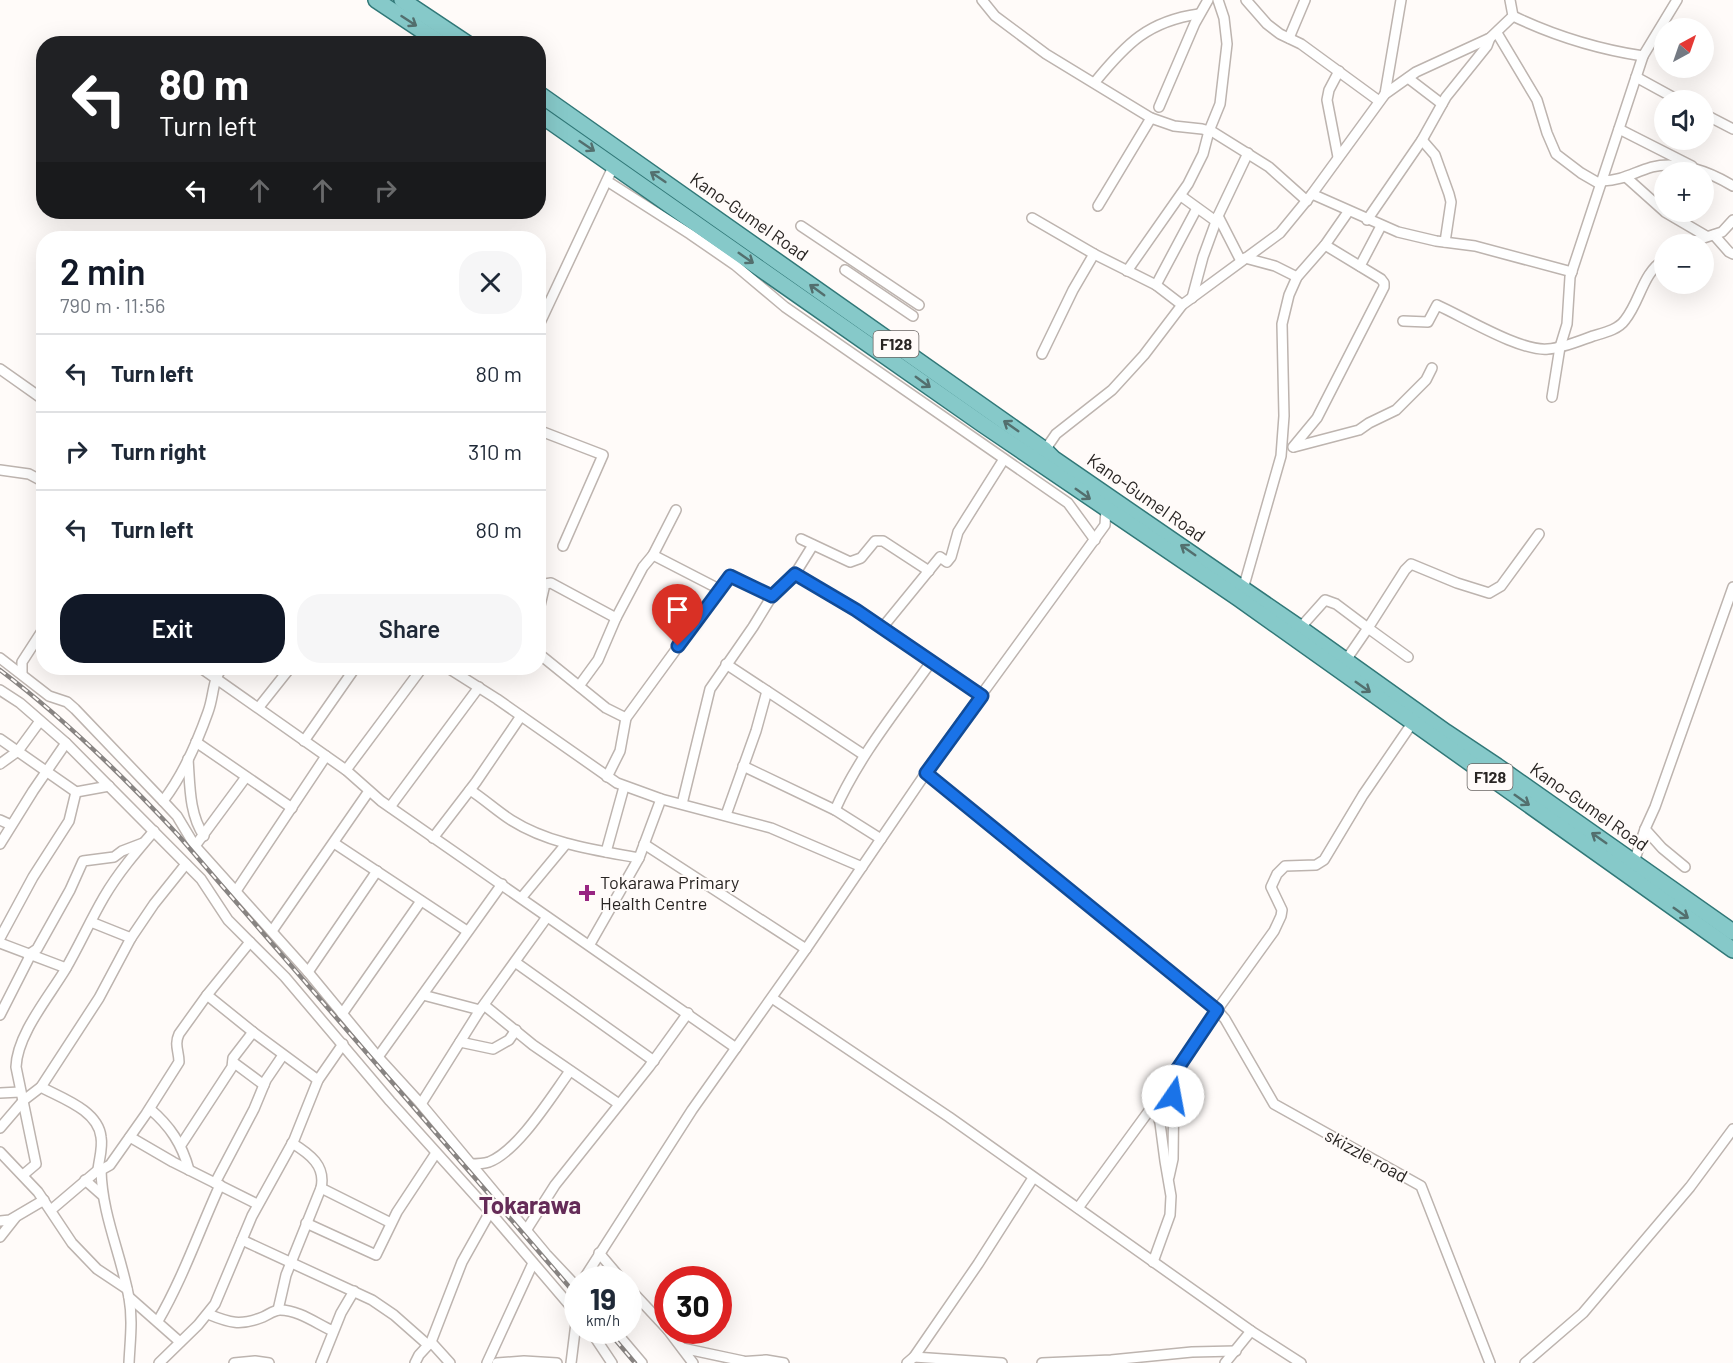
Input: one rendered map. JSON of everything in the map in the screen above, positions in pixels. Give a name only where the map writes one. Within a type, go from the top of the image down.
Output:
[{"type":"main road","points":[[376,0],[430,36]]},
{"type":"main road","points":[[402,0],[456,36]]},
{"type":"main road","name":"Kano-Gumel Road","points":[[546,99],[1106,510],[1238,598],[1316,646],[1413,722],[1733,950]]},
{"type":"main road","name":"Kano-Gumel Road","points":[[546,118],[1045,450],[1300,628],[1316,646],[1346,660],[1733,932]]},
{"type":"street","points":[[982,0],[995,16],[1030,44],[1151,118],[1174,126],[1209,131],[1248,153],[1309,197],[1398,232],[1475,246],[1572,272]]},
{"type":"street","points":[[1159,107],[1199,14],[1208,0]]},
{"type":"street","points":[[1127,271],[1181,196],[1203,154],[1220,104],[1227,44],[1224,18],[1218,0]]},
{"type":"street","points":[[1246,0],[1267,24],[1382,98]]},
{"type":"street","points":[[1289,38],[1305,0]]},
{"type":"street","points":[[1382,98],[1401,0]]},
{"type":"street","points":[[1510,0],[1513,16]]},
{"type":"street","points":[[1552,397],[1560,347],[1567,324],[1572,272],[1643,56],[1677,0]]},
{"type":"street","points":[[1095,82],[1119,53],[1137,37],[1170,21],[1199,14]]},
{"type":"street","points":[[1367,220],[1422,140],[1452,89],[1494,35],[1513,16]]},
{"type":"street","points":[[1513,16],[1561,37],[1608,50],[1643,56]]},
{"type":"street","points":[[1045,450],[1056,434],[1125,377],[1144,356],[1182,305],[1280,232],[1309,197],[1382,98],[1416,72],[1494,35]]},
{"type":"street","points":[[1494,35],[1537,100],[1556,154],[1601,183],[1627,178],[1654,168]]},
{"type":"street","points":[[1338,157],[1327,100],[1329,90],[1339,70]]},
{"type":"street","points":[[1636,77],[1660,90]]},
{"type":"street","points":[[1408,78],[1442,104]]},
{"type":"street","points":[[1098,206],[1151,118]]},
{"type":"street","points":[[1714,119],[1733,129]]},
{"type":"street","points":[[1619,129],[1684,162]]},
{"type":"street","points":[[1422,140],[1435,155],[1451,202],[1445,242]]},
{"type":"street","points":[[1192,298],[1203,257],[1217,219],[1248,153]]},
{"type":"street","points":[[546,310],[614,165]]},
{"type":"street","points":[[1627,178],[1665,212],[1708,234]]},
{"type":"street","points":[[1714,178],[1733,188]]},
{"type":"street","points":[[607,181],[735,265],[785,307],[1068,503],[1095,540]]},
{"type":"street","points":[[1181,196],[1217,219],[1243,260],[1275,266],[1297,277]]},
{"type":"street","points":[[1156,285],[1197,208]]},
{"type":"street","points":[[1243,589],[1281,456],[1284,416],[1282,324],[1289,295],[1297,277],[1325,245],[1348,212]]},
{"type":"street","points":[[1032,218],[1094,254],[1156,285],[1182,305]]},
{"type":"street","points":[[1714,234],[1722,232],[1733,220]]},
{"type":"street","points":[[801,226],[919,306]]},
{"type":"street","points":[[1360,266],[1381,226]]},
{"type":"street","points":[[1714,239],[1733,254]]},
{"type":"street","points":[[1281,456],[1293,447],[1317,418],[1384,287],[1381,279],[1325,245]]},
{"type":"street","points":[[1042,354],[1073,290],[1094,254]]},
{"type":"street","points":[[1403,321],[1428,322],[1437,305],[1528,347],[1542,350],[1560,347],[1620,326],[1633,307],[1646,277],[1654,268]]},
{"type":"street","points":[[845,270],[913,316]]},
{"type":"street","points":[[1293,447],[1359,429],[1396,410],[1426,380],[1432,368]]},
{"type":"street","points":[[0,369],[36,394]]},
{"type":"street","points":[[546,433],[603,455],[563,546]]},
{"type":"street","points":[[882,628],[940,557],[946,562],[951,556],[958,532],[1004,459]]},
{"type":"street","points":[[0,470],[29,474],[36,478]]},
{"type":"street","points":[[579,686],[598,660],[616,618],[676,510]]},
{"type":"street","points":[[591,1266],[680,1127],[807,949],[1000,667],[1095,540],[1105,525],[1106,510]]},
{"type":"street","points":[[1346,660],[1405,570],[1412,564],[1457,583],[1489,593],[1501,586],[1539,534]]},
{"type":"street","points":[[801,539],[847,561],[855,562],[875,541],[883,541],[929,571]]},
{"type":"street","points":[[682,804],[710,689],[772,596],[795,574],[813,545]]},
{"type":"street","points":[[653,555],[719,589]]},
{"type":"street","points":[[795,574],[882,628],[982,696]]},
{"type":"street","points":[[607,777],[620,751],[626,718],[719,589],[732,575],[772,596]]},
{"type":"street","points":[[546,584],[551,583],[616,618]]},
{"type":"street","points":[[1634,862],[1733,587]]},
{"type":"street","points":[[1300,628],[1325,600],[1336,604],[1408,657]]},
{"type":"street","points":[[22,674],[22,662],[36,640]]},
{"type":"street","points":[[0,658],[50,696],[66,702],[75,709],[177,816],[195,846],[308,972],[564,1274]]},
{"type":"street","points":[[546,659],[606,708],[626,718]]},
{"type":"street","points":[[11,666],[22,662]]},
{"type":"street","points":[[836,810],[846,786],[864,755],[931,662]]},
{"type":"street","points":[[726,664],[864,755]]},
{"type":"street","points":[[212,675],[346,770],[390,807],[590,944],[736,1048]]},
{"type":"street","points":[[259,707],[284,675]]},
{"type":"street","points":[[304,741],[350,675]]},
{"type":"street","points":[[346,770],[417,675]]},
{"type":"street","points":[[459,675],[624,787],[780,832],[862,867]]},
{"type":"street","points":[[163,801],[172,789],[196,742],[209,710],[215,677]]},
{"type":"street","points":[[390,807],[479,687]]},
{"type":"street","points":[[0,690],[20,703],[66,743],[201,879],[228,920],[285,977],[564,1300]]},
{"type":"street","points":[[726,815],[756,731],[767,691]]},
{"type":"street","points":[[433,837],[470,790],[521,716]]},
{"type":"street","points":[[0,764],[18,751],[40,721]]},
{"type":"street","points":[[1078,1208],[1154,1104],[1217,1010],[1274,931],[1282,909],[1271,887],[1277,874],[1285,866],[1316,865],[1324,860],[1363,795],[1413,722]]},
{"type":"street","points":[[0,739],[76,792],[109,786]]},
{"type":"street","points":[[196,742],[292,808]]},
{"type":"street","points":[[0,844],[66,743]]},
{"type":"street","points":[[236,891],[326,756]]},
{"type":"street","points":[[188,759],[194,816],[204,836]]},
{"type":"street","points":[[743,766],[836,810],[881,839]]},
{"type":"street","name":"skizzle road","points":[[926,773],[1217,1010],[1274,1104],[1421,1186],[1490,1363]]},
{"type":"street","points":[[195,846],[246,777]]},
{"type":"street","points":[[606,852],[624,787]]},
{"type":"street","points":[[470,790],[510,819],[537,834],[566,844],[639,858]]},
{"type":"street","points":[[272,931],[369,791]]},
{"type":"street","points":[[0,938],[33,877],[69,821],[76,792]]},
{"type":"street","points":[[590,944],[639,858],[661,799]]},
{"type":"street","points":[[0,820],[11,825]]},
{"type":"street","points":[[1645,829],[1662,848],[1685,867]]},
{"type":"street","points":[[23,1175],[36,1164],[17,1075],[16,1056],[22,1040],[66,968],[104,896],[154,831]]},
{"type":"street","points":[[0,1015],[29,955],[37,949],[70,890],[83,861],[114,857],[122,851],[144,843]]},
{"type":"street","points":[[334,843],[467,931]]},
{"type":"street","points":[[522,897],[566,844]]},
{"type":"street","points":[[644,844],[807,949]]},
{"type":"street","points":[[0,1128],[22,1096],[41,1087],[99,998],[131,938],[154,904],[186,864]]},
{"type":"street","points":[[308,972],[377,872]]},
{"type":"street","points":[[378,1057],[502,884]]},
{"type":"street","points":[[342,1014],[421,901]]},
{"type":"street","points":[[421,1104],[482,1007],[548,917]]},
{"type":"street","points":[[91,922],[131,938]]},
{"type":"street","points":[[51,1209],[85,1180],[110,1164],[150,1109],[178,1062],[176,1040],[207,995],[250,942]]},
{"type":"street","points":[[0,943],[66,968]]},
{"type":"street","points":[[515,963],[654,1061]]},
{"type":"street","points":[[207,995],[318,1080]]},
{"type":"street","points":[[423,995],[482,1007],[619,1104]]},
{"type":"street","points":[[772,998],[949,1117],[1251,1331],[1301,1363]]},
{"type":"street","points":[[527,1229],[555,1185],[654,1061],[688,1013]]},
{"type":"street","points":[[460,1042],[493,1049],[509,1040],[516,1030]]},
{"type":"street","points":[[181,1145],[232,1066],[233,1058],[253,1032]]},
{"type":"street","points":[[159,1363],[208,1314],[220,1293],[257,1204],[292,1143],[318,1080],[343,1044]]},
{"type":"street","points":[[158,1322],[180,1278],[217,1184],[264,1085],[283,1055]]},
{"type":"street","points":[[233,1062],[264,1085]]},
{"type":"street","points":[[470,1164],[488,1162],[514,1144],[537,1117],[570,1071]]},
{"type":"street","points":[[1169,1179],[1173,1159],[1174,1074]]},
{"type":"street","points":[[41,1087],[81,1109],[94,1120],[101,1135],[102,1196],[128,1293],[132,1323],[129,1363]]},
{"type":"street","points":[[0,1093],[22,1096]]},
{"type":"street","points":[[1154,1104],[1160,1124],[1171,1196],[1170,1215],[1154,1262]]},
{"type":"street","points":[[150,1109],[167,1125],[181,1145],[189,1170]]},
{"type":"street","points":[[1525,1363],[1583,1313],[1690,1187],[1733,1129]]},
{"type":"street","points":[[130,1137],[257,1204]]},
{"type":"street","points":[[278,1310],[282,1286],[323,1178],[315,1160],[292,1143]]},
{"type":"street","points":[[0,1152],[44,1200],[51,1209],[56,1222],[78,1249],[97,1269],[128,1293],[180,1342]]},
{"type":"street","points":[[306,1223],[375,1255],[391,1223],[436,1153]]},
{"type":"street","points":[[910,1360],[978,1264],[1033,1178]]},
{"type":"street","points":[[85,1180],[102,1196]]},
{"type":"street","points":[[321,1188],[391,1223]]},
{"type":"street","points":[[0,1221],[10,1220],[44,1200]]},
{"type":"street","points":[[415,1363],[419,1354],[429,1344],[462,1262],[489,1212]]},
{"type":"street","points":[[0,1237],[17,1215]]},
{"type":"street","points":[[242,1240],[372,1300],[394,1315],[450,1363]]},
{"type":"street","points":[[599,1253],[610,1266]]},
{"type":"street","points":[[487,1363],[533,1263]]},
{"type":"street","points":[[321,1363],[341,1313],[354,1291]]},
{"type":"street","points":[[642,1302],[654,1315]]},
{"type":"street","points":[[208,1314],[233,1323],[242,1323],[278,1310],[297,1314],[333,1331]]},
{"type":"street","points":[[1225,1363],[1251,1331]]},
{"type":"street","points":[[571,1363],[573,1344]]},
{"type":"street","points":[[599,1344],[612,1363]]},
{"type":"street","points":[[625,1344],[641,1363]]},
{"type":"street","points":[[679,1344],[693,1363]]},
{"type":"street","points":[[682,1348],[739,1362],[765,1360],[784,1363]]},
{"type":"street","points":[[1042,1363],[1236,1351]]},
{"type":"street","points":[[910,1360],[1002,1363]]},
{"type":"street","points":[[234,1363],[255,1361],[269,1363]]},
{"type":"street","points":[[497,1363],[557,1363]]},
{"type":"railway","points":[[0,670],[48,708],[93,749],[178,835],[564,1281]]},
{"type":"railway","points":[[619,1344],[635,1363]]},
{"type":"place","name":"Tokarawa Primary Health Centre","points":[[587,893]]},
{"type":"district","name":"Tokarawa","points":[[530,1206]]},
{"type":"route","points":[[678,646],[730,576],[772,596],[795,574],[856,610],[982,696],[926,773],[1217,1010],[1174,1074],[1173,1096]]}]
